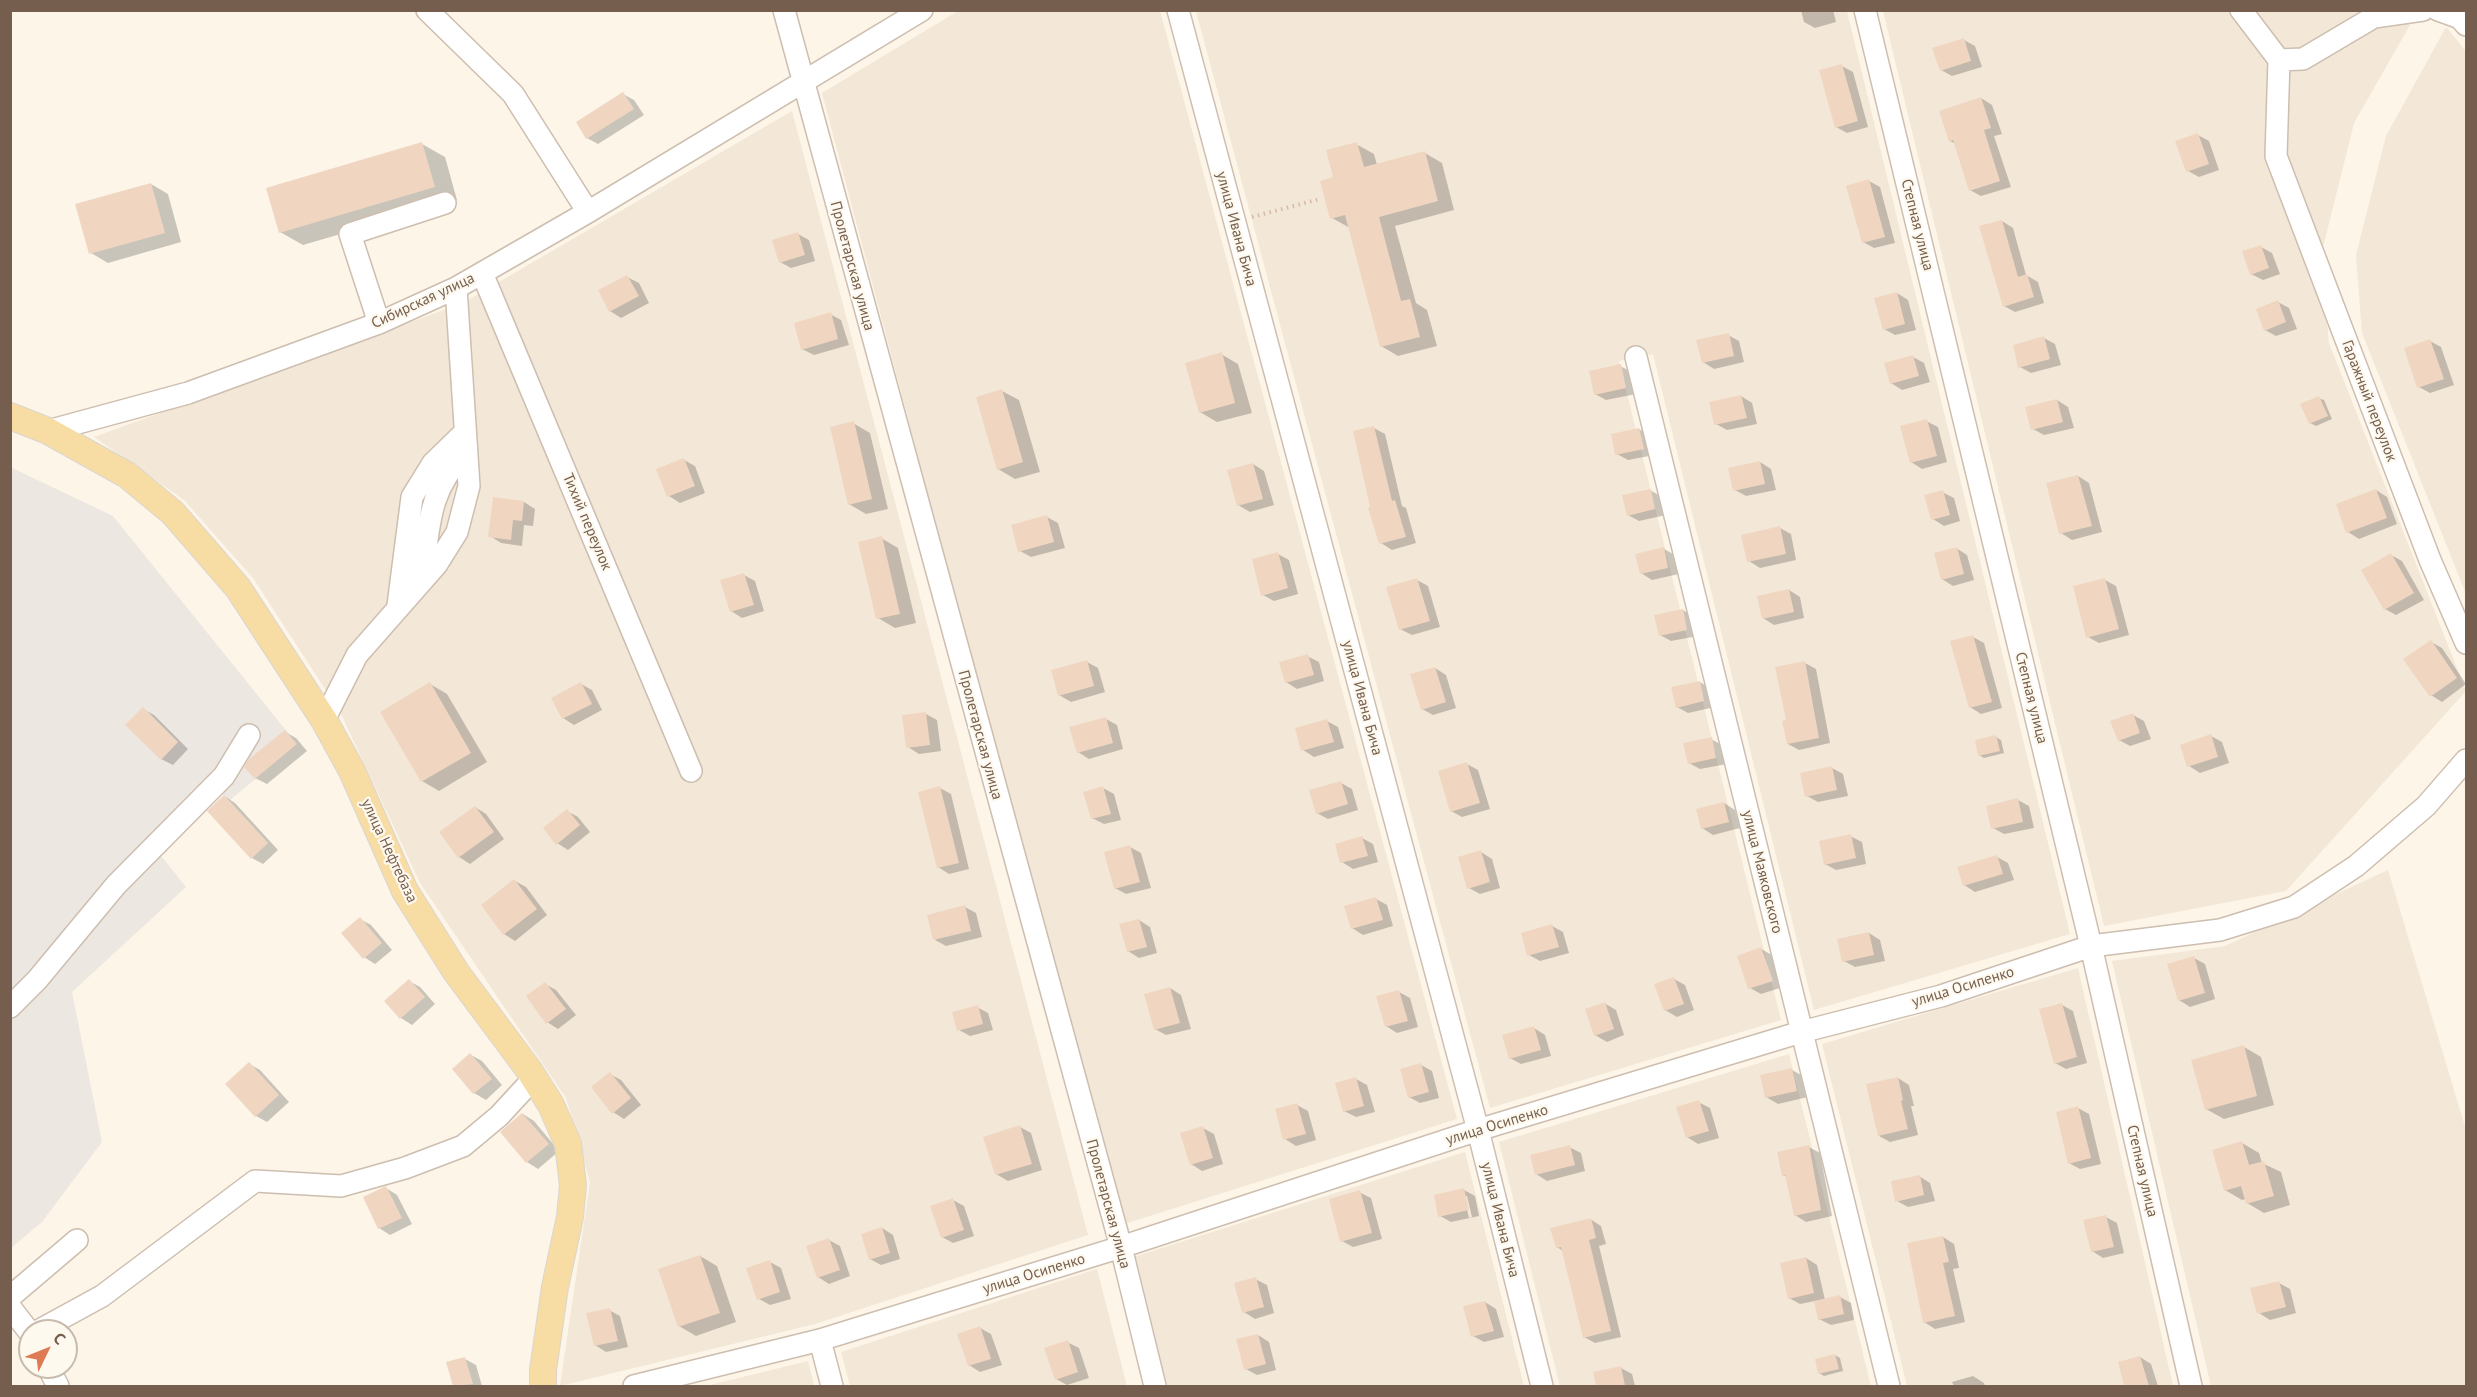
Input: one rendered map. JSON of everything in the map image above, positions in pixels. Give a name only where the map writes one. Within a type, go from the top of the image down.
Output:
[{"type":"main road","points":[[10,416],[48,431]]},
{"type":"main road","name":"улица Нефтебаза","points":[[48,431],[127,475],[173,513],[238,588],[324,720],[352,771],[405,891],[456,972],[534,1078],[550,1106],[568,1144],[573,1185],[570,1217],[555,1287],[543,1370],[543,1386]]},
{"type":"street","points":[[427,10],[513,94],[588,212]]},
{"type":"street","name":"Пролетарская улица","points":[[784,10],[802,84],[1120,1247],[1155,1386]]},
{"type":"street","name":"Сибирская улица","points":[[48,431],[188,393],[379,323],[456,288],[588,212],[922,10]]},
{"type":"street","name":"улица Ивана Бича","points":[[1178,10],[1478,1130],[1542,1386]]},
{"type":"street","name":"Степная улица","points":[[1865,10],[2091,946],[2191,1386]]},
{"type":"street","points":[[2241,10],[2279,60],[2303,59],[2374,17],[2423,10]]},
{"type":"street","points":[[2438,10],[2463,21]]},
{"type":"street","name":"Гаражный переулок","points":[[2279,60],[2276,156],[2430,560],[2466,643]]},
{"type":"street","points":[[379,323],[350,234],[445,204]]},
{"type":"street","name":"Тихий переулок","points":[[482,273],[691,771]]},
{"type":"street","points":[[324,720],[357,655],[398,605],[437,564],[457,532],[469,486],[456,288]]},
{"type":"street","name":"улица Маяковского","points":[[1636,357],[1889,1386]]},
{"type":"street","points":[[422,580],[434,498],[466,442]]},
{"type":"street","points":[[398,605],[412,497],[433,463],[466,442]]},
{"type":"street","points":[[10,1007],[37,980],[116,885],[224,776],[249,735]]},
{"type":"street","name":"улица Осипенко","points":[[634,1386],[820,1340],[1120,1247],[1478,1130],[1801,1032],[1941,996],[2091,946],[2220,930],[2294,907],[2356,866],[2426,806],[2466,760]]},
{"type":"street","points":[[60,1319],[102,1296],[255,1181],[341,1186],[405,1168],[463,1146],[499,1116],[534,1078]]},
{"type":"street","points":[[10,1297],[77,1240]]},
{"type":"street","points":[[10,1307],[19,1319]]},
{"type":"street","points":[[820,1340],[832,1386]]},
{"type":"path","points":[[1234,222],[1320,199]]},
{"type":"shaded area","points":[[958,11],[1160,11],[1457,1119],[1121,1225],[822,93]]},
{"type":"shaded area","points":[[1196,11],[1847,11],[2070,934],[1814,1010],[1653,354],[1619,361],[1781,1020],[1490,1108]]},
{"type":"shaded area","points":[[1883,11],[2418,11],[2354,123],[2321,255],[2329,343],[2466,691],[2286,891],[2104,926]]},
{"type":"shaded area","points":[[2446,27],[2466,51],[2466,594],[2362,333],[2356,255],[2386,136]]},
{"type":"shaded area","points":[[792,111],[1088,1235],[815,1324],[560,1386],[590,1182],[566,1098],[420,883],[340,712],[253,578],[184,500],[94,437],[463,303]]},
{"type":"shaded area","points":[[10,467],[113,516],[297,744],[229,801],[221,792],[159,853],[186,887],[72,992],[102,1142],[42,1222],[11,1248]]},
{"type":"shaded area","points":[[2388,870],[2466,1130],[2466,1386],[2211,1386],[2112,961],[2225,946]]},
{"type":"shaded area","points":[[2078,968],[2173,1386],[1907,1386],[1822,1044]]},
{"type":"shaded area","points":[[1789,1054],[1871,1386],[1560,1386],[1499,1142]]},
{"type":"shaded area","points":[[1465,1152],[1524,1386],[1163,1386],[1130,1258]]},
{"type":"shaded area","points":[[1097,1269],[1127,1386],[850,1386],[841,1352]]},
{"type":"shaded area","points":[[808,1361],[814,1386],[706,1386]]},
{"type":"building","points":[[1964,38],[1971,61],[1940,71],[1932,48]]},
{"type":"building","points":[[1842,64],[1858,121],[1835,128],[1819,70]]},
{"type":"building","points":[[623,92],[634,109],[586,139],[576,122]]},
{"type":"building","points":[[1981,97],[1991,128],[1984,130],[2000,181],[1969,191],[1953,140],[1949,142],[1939,111]]},
{"type":"building","points":[[2198,133],[2209,164],[2186,172],[2175,141]]},
{"type":"building","points":[[422,142],[435,187],[279,233],[266,188]]},
{"type":"building","points":[[1357,142],[1364,167],[1425,151],[1438,201],[1379,217],[1401,301],[1410,299],[1420,337],[1380,347],[1345,215],[1330,219],[1320,181],[1333,177],[1326,150]]},
{"type":"building","points":[[1869,179],[1885,237],[1862,243],[1846,186]]},
{"type":"building","points":[[151,183],[165,233],[89,254],[75,204]]},
{"type":"building","points":[[2002,220],[2018,277],[2027,274],[2034,297],[2003,307],[1979,226]]},
{"type":"building","points":[[798,232],[805,255],[779,263],[772,240]]},
{"type":"building","points":[[2261,245],[2269,268],[2250,275],[2242,251]]},
{"type":"building","points":[[627,275],[639,296],[609,312],[598,290]]},
{"type":"building","points":[[1897,292],[1905,324],[1883,330],[1874,298]]},
{"type":"building","points":[[2278,300],[2286,322],[2264,331],[2256,309]]},
{"type":"building","points":[[831,312],[838,339],[801,350],[794,323]]},
{"type":"building","points":[[1729,333],[1734,356],[1702,363],[1696,340]]},
{"type":"building","points":[[2044,336],[2050,359],[2018,368],[2013,345]]},
{"type":"building","points":[[2430,339],[2444,379],[2417,388],[2404,348]]},
{"type":"building","points":[[1222,352],[1235,403],[1199,413],[1185,363]]},
{"type":"building","points":[[1913,355],[1919,376],[1890,384],[1884,363]]},
{"type":"building","points":[[1621,364],[1626,388],[1594,395],[1589,371]]},
{"type":"building","points":[[1002,389],[1023,462],[997,470],[976,397]]},
{"type":"building","points":[[1741,395],[1747,418],[1714,425],[1709,402]]},
{"type":"building","points":[[2319,396],[2328,416],[2309,424],[2300,404]]},
{"type":"building","points":[[2057,399],[2063,422],[2031,430],[2025,407]]},
{"type":"building","points":[[1927,419],[1937,456],[1910,463],[1900,426]]},
{"type":"building","points":[[854,421],[872,499],[848,505],[830,427]]},
{"type":"building","points":[[1374,426],[1392,501],[1395,500],[1406,537],[1379,544],[1368,508],[1370,507],[1353,431]]},
{"type":"building","points":[[1639,428],[1644,449],[1615,455],[1611,434]]},
{"type":"building","points":[[684,458],[695,486],[667,497],[656,469]]},
{"type":"building","points":[[1760,461],[1765,484],[1733,491],[1728,468]]},
{"type":"building","points":[[1253,463],[1263,499],[1237,506],[1227,470]]},
{"type":"building","points":[[2078,475],[2092,526],[2059,534],[2046,483]]},
{"type":"building","points":[[1651,489],[1655,509],[1627,516],[1622,495]]},
{"type":"building","points":[[2376,489],[2387,518],[2346,533],[2336,504]]},
{"type":"building","points":[[1943,490],[1950,515],[1931,520],[1924,495]]},
{"type":"building","points":[[493,497],[524,501],[522,521],[513,520],[511,540],[488,537]]},
{"type":"building","points":[[1047,515],[1054,542],[1018,552],[1011,525]]},
{"type":"building","points":[[1780,526],[1786,554],[1747,562],[1741,535]]},
{"type":"building","points":[[882,536],[900,614],[876,619],[858,542]]},
{"type":"building","points":[[1664,547],[1668,568],[1640,574],[1635,554]]},
{"type":"building","points":[[1957,547],[1964,574],[1941,580],[1934,553]]},
{"type":"building","points":[[1278,552],[1288,588],[1261,596],[1252,559]]},
{"type":"building","points":[[2391,553],[2414,593],[2384,610],[2361,570]]},
{"type":"building","points":[[744,573],[754,605],[730,612],[720,580]]},
{"type":"building","points":[[1417,578],[1430,621],[1399,630],[1386,587]]},
{"type":"building","points":[[2105,578],[2119,629],[2086,638],[2073,586]]},
{"type":"building","points":[[1789,589],[1794,612],[1762,619],[1757,596]]},
{"type":"building","points":[[1683,609],[1687,630],[1659,636],[1654,615]]},
{"type":"building","points":[[1973,635],[1992,702],[1969,708],[1950,641]]},
{"type":"building","points":[[2431,640],[2457,678],[2430,697],[2403,659]]},
{"type":"building","points":[[1308,654],[1314,675],[1285,683],[1279,662]]},
{"type":"building","points":[[1087,660],[1094,686],[1058,696],[1051,670]]},
{"type":"building","points":[[1805,661],[1819,738],[1787,744],[1782,721],[1786,720],[1775,667]]},
{"type":"building","points":[[1435,667],[1446,702],[1421,710],[1410,674]]},
{"type":"building","points":[[1700,681],[1704,701],[1676,708],[1671,687]]},
{"type":"building","points":[[430,682],[471,753],[421,782],[380,712]]},
{"type":"building","points":[[581,682],[592,704],[562,719],[551,698]]},
{"type":"building","points":[[143,707],[178,742],[161,760],[125,725]]},
{"type":"building","points":[[926,712],[930,745],[906,748],[902,715]]},
{"type":"building","points":[[2133,713],[2140,733],[2118,741],[2110,721]]},
{"type":"building","points":[[1106,717],[1113,743],[1077,753],[1069,727]]},
{"type":"building","points":[[1327,719],[1334,742],[1301,751],[1295,728]]},
{"type":"building","points":[[285,730],[297,744],[255,779],[244,767],[249,759]]},
{"type":"building","points":[[2211,734],[2218,757],[2187,767],[2180,745]]},
{"type":"building","points":[[1996,735],[2000,751],[1978,756],[1975,740]]},
{"type":"building","points":[[1712,737],[1716,758],[1688,764],[1683,743]]},
{"type":"building","points":[[1467,762],[1480,803],[1450,812],[1438,771]]},
{"type":"building","points":[[1832,766],[1837,790],[1805,797],[1800,773]]},
{"type":"building","points":[[1341,781],[1348,804],[1316,814],[1309,790]]},
{"type":"building","points":[[940,786],[959,863],[937,868],[918,792]]},
{"type":"building","points":[[1103,786],[1111,814],[1091,819],[1083,792]]},
{"type":"building","points":[[224,795],[268,843],[251,859],[207,811]]},
{"type":"building","points":[[2018,798],[2023,822],[1991,829],[1986,806]]},
{"type":"building","points":[[1724,802],[1729,822],[1701,829],[1696,809]]},
{"type":"building","points":[[475,806],[494,832],[458,858],[439,832]]},
{"type":"building","points":[[567,809],[580,825],[556,845],[543,828]]},
{"type":"building","points":[[1851,834],[1856,858],[1824,865],[1819,841]]},
{"type":"building","points":[[1362,836],[1368,856],[1340,863],[1335,844]]},
{"type":"building","points":[[1130,845],[1140,882],[1114,889],[1104,852]]},
{"type":"building","points":[[1481,850],[1490,882],[1467,889],[1458,857]]},
{"type":"building","points":[[1997,855],[2003,874],[1963,886],[1957,867]]},
{"type":"building","points":[[514,879],[537,909],[503,935],[481,905]]},
{"type":"building","points":[[1376,897],[1383,920],[1351,929],[1344,906]]},
{"type":"building","points":[[965,905],[971,931],[933,940],[927,915]]},
{"type":"building","points":[[360,917],[382,943],[363,959],[341,933]]},
{"type":"building","points":[[1139,919],[1147,947],[1127,952],[1119,924]]},
{"type":"building","points":[[1552,924],[1559,947],[1527,956],[1521,933]]},
{"type":"building","points":[[1869,932],[1874,955],[1842,962],[1837,939]]},
{"type":"building","points":[[1761,947],[1773,981],[1748,989],[1737,956]]},
{"type":"building","points":[[2194,956],[2205,993],[2178,1001],[2167,964]]},
{"type":"building","points":[[1674,977],[1684,1004],[1664,1011],[1654,984]]},
{"type":"building","points":[[409,979],[425,997],[400,1019],[384,1001]]},
{"type":"building","points":[[545,982],[566,1009],[546,1024],[526,996]]},
{"type":"building","points":[[1170,987],[1180,1023],[1154,1030],[1144,994]]},
{"type":"building","points":[[1399,990],[1408,1021],[1385,1027],[1376,996]]},
{"type":"building","points":[[1605,1002],[1614,1029],[1594,1036],[1585,1009]]},
{"type":"building","points":[[2062,1003],[2077,1057],[2054,1064],[2039,1009]]},
{"type":"building","points":[[978,1005],[983,1024],[957,1031],[952,1012]]},
{"type":"building","points":[[1534,1026],[1541,1050],[1509,1059],[1502,1035]]},
{"type":"building","points":[[2244,1045],[2257,1096],[2205,1110],[2191,1060]]},
{"type":"building","points":[[470,1053],[492,1079],[473,1094],[452,1069]]},
{"type":"building","points":[[249,1062],[279,1095],[255,1117],[225,1084]]},
{"type":"building","points":[[1421,1063],[1429,1092],[1408,1098],[1400,1069]]},
{"type":"building","points":[[1792,1068],[1797,1091],[1765,1098],[1760,1075]]},
{"type":"building","points":[[610,1072],[631,1098],[612,1114],[591,1087]]},
{"type":"building","points":[[1356,1077],[1364,1106],[1343,1112],[1335,1083]]},
{"type":"building","points":[[1898,1077],[1908,1129],[1878,1136],[1866,1084]]},
{"type":"building","points":[[1699,1100],[1709,1131],[1686,1138],[1676,1107]]},
{"type":"building","points":[[1297,1103],[1306,1134],[1283,1140],[1275,1109]]},
{"type":"building","points":[[2078,1106],[2091,1158],[2068,1164],[2056,1112]]},
{"type":"building","points":[[522,1113],[549,1144],[526,1163],[500,1132]]},
{"type":"building","points":[[1020,1125],[1032,1164],[995,1175],[983,1137]]},
{"type":"building","points":[[1203,1126],[1213,1158],[1190,1165],[1180,1133]]},
{"type":"building","points":[[2242,1141],[2249,1165],[2264,1161],[2274,1196],[2246,1204],[2241,1186],[2224,1191],[2212,1150]]},
{"type":"building","points":[[1570,1145],[1575,1165],[1535,1175],[1530,1155]]},
{"type":"building","points":[[1809,1145],[1821,1210],[1794,1216],[1785,1175],[1782,1176],[1777,1152]]},
{"type":"building","points":[[1920,1175],[1924,1195],[1895,1202],[1891,1181]]},
{"type":"building","points":[[386,1186],[402,1218],[378,1229],[363,1197]]},
{"type":"building","points":[[1464,1188],[1469,1210],[1438,1217],[1434,1195]]},
{"type":"building","points":[[1360,1190],[1372,1233],[1340,1242],[1329,1199]]},
{"type":"building","points":[[953,1198],[964,1230],[941,1238],[930,1206]]},
{"type":"building","points":[[2106,1215],[2114,1247],[2091,1252],[2083,1220]]},
{"type":"building","points":[[1591,1218],[1596,1238],[1589,1240],[1611,1331],[1583,1338],[1561,1247],[1556,1248],[1550,1228]]},
{"type":"building","points":[[882,1227],[890,1253],[869,1260],[861,1234]]},
{"type":"building","points":[[1943,1236],[1949,1262],[1943,1263],[1955,1316],[1923,1323],[1907,1243]]},
{"type":"building","points":[[829,1238],[840,1270],[817,1278],[806,1246]]},
{"type":"building","points":[[700,1255],[720,1313],[678,1327],[658,1269]]},
{"type":"building","points":[[1806,1257],[1814,1293],[1788,1299],[1780,1263]]},
{"type":"building","points":[[770,1260],[780,1292],[757,1300],[746,1268]]},
{"type":"building","points":[[1256,1277],[1264,1307],[1242,1313],[1234,1283]]},
{"type":"building","points":[[2279,1281],[2286,1307],[2257,1314],[2250,1288]]},
{"type":"building","points":[[1840,1295],[1844,1314],[1818,1320],[1814,1301]]},
{"type":"building","points":[[1485,1301],[1494,1331],[1471,1337],[1463,1306]]},
{"type":"building","points":[[610,1308],[618,1341],[594,1346],[586,1313]]},
{"type":"building","points":[[980,1326],[991,1359],[968,1366],[957,1334]]},
{"type":"building","points":[[1258,1334],[1266,1364],[1244,1370],[1236,1339]]},
{"type":"building","points":[[1068,1340],[1078,1372],[1055,1380],[1044,1348]]},
{"type":"building","points":[[1835,1354],[1839,1369],[1818,1374],[1815,1359]]},
{"type":"building","points":[[2140,1356],[2149,1386],[2124,1386],[2118,1362]]},
{"type":"building","points":[[465,1357],[473,1384],[453,1386],[446,1362]]},
{"type":"building","points":[[1621,1366],[1625,1386],[1596,1386],[1593,1372]]}]
